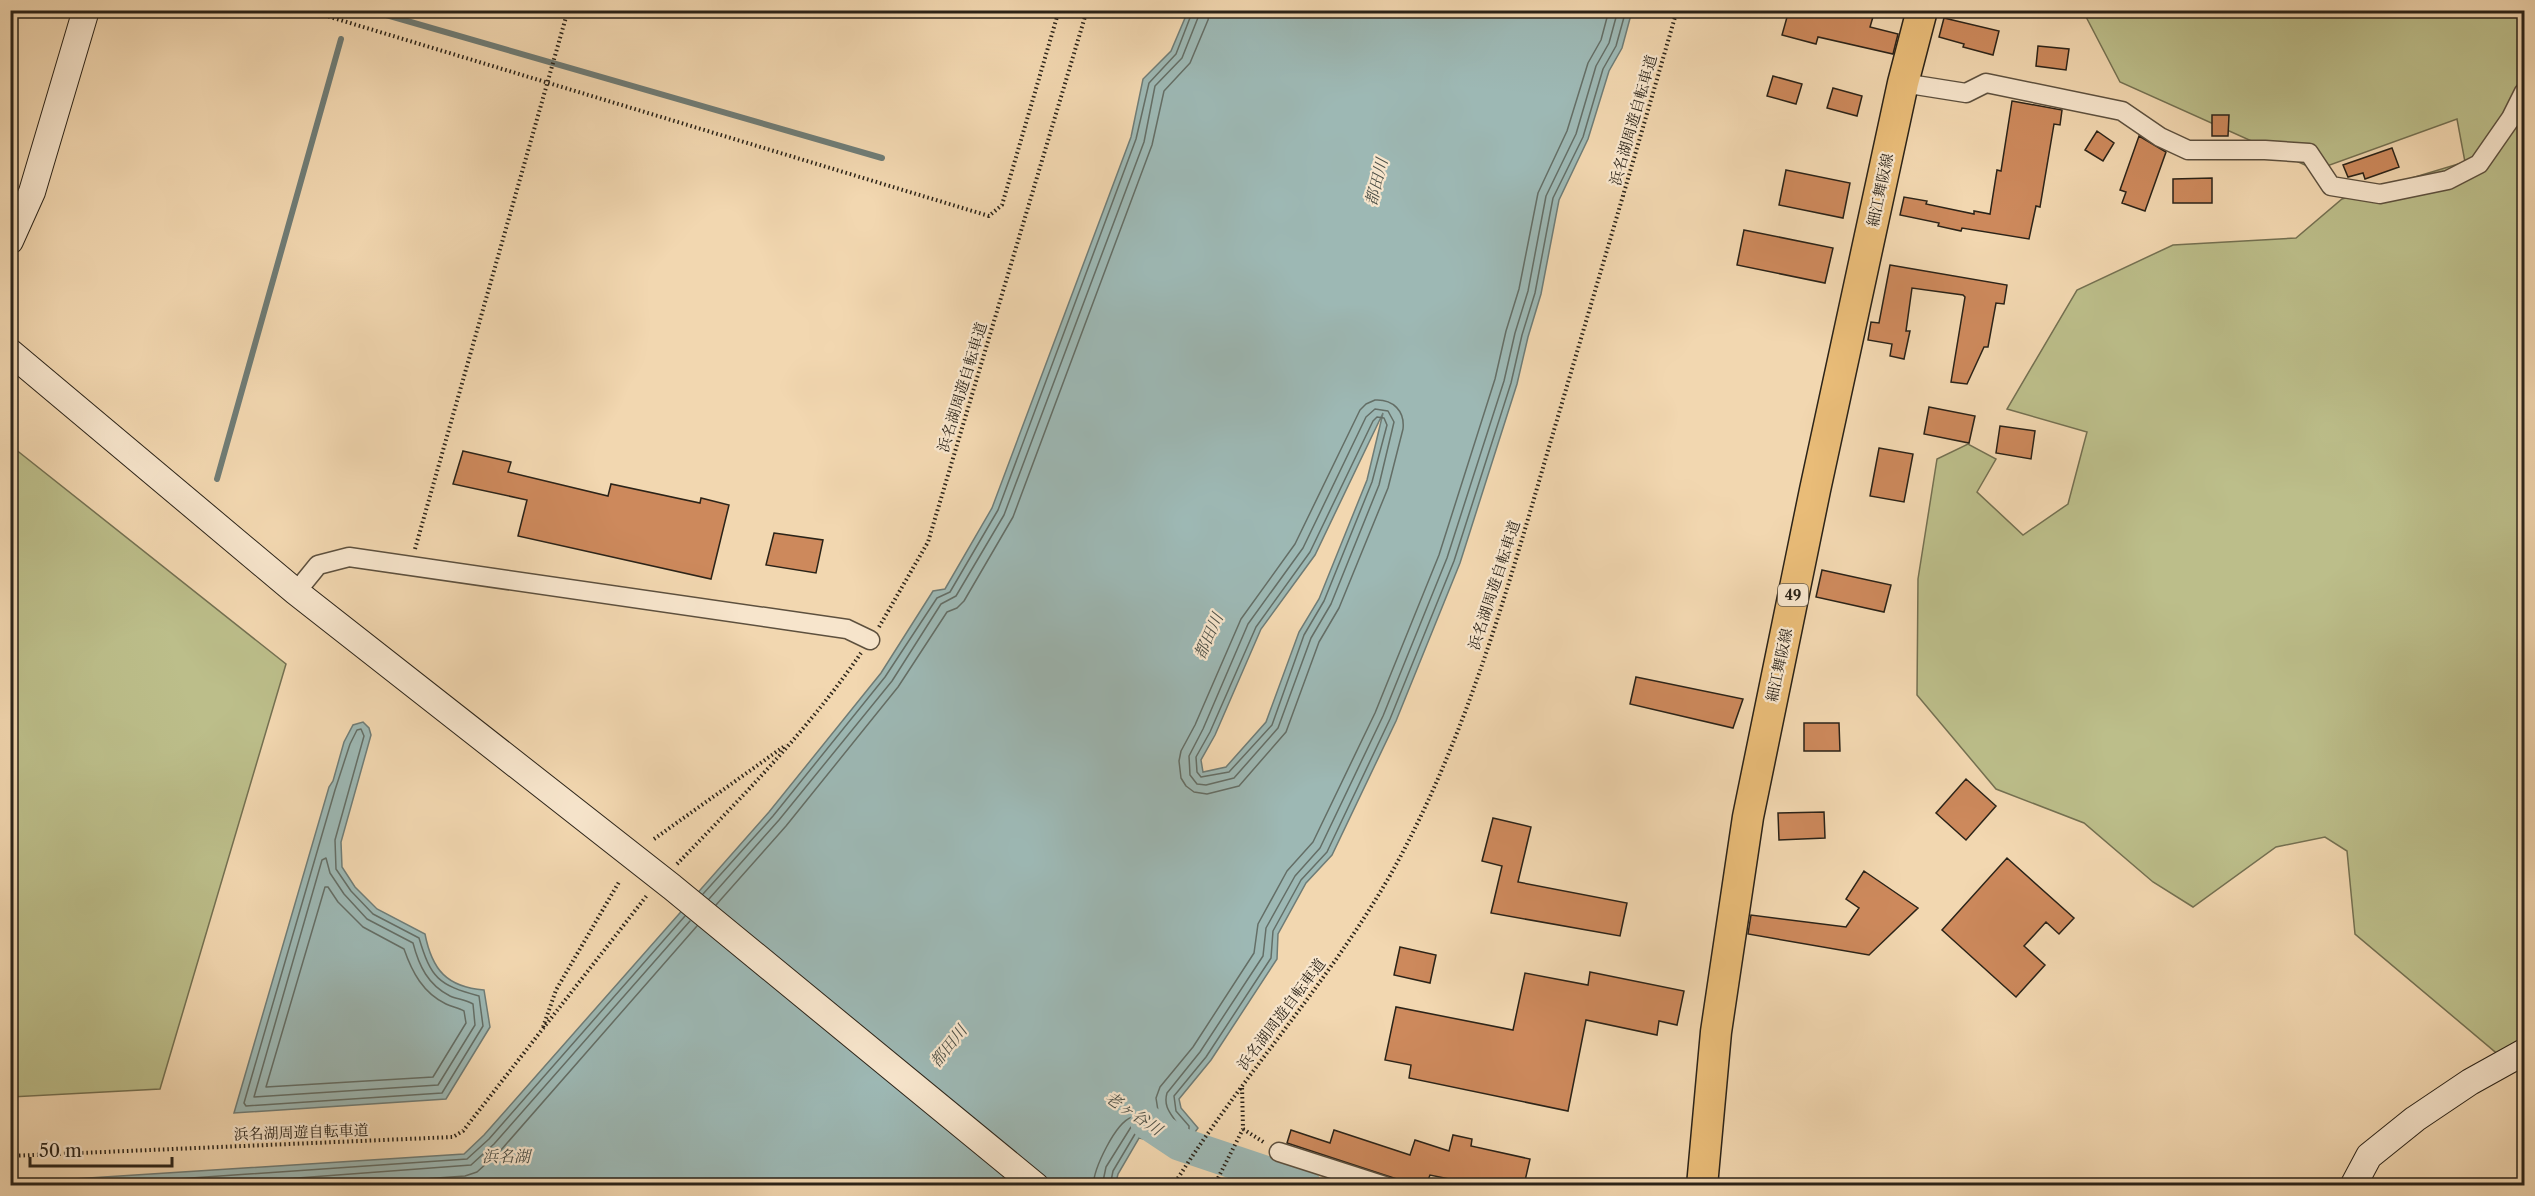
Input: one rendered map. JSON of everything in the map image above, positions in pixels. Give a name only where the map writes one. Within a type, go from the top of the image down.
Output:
[{"type":"main road","name":"細江舞阪線","points":[[1702,1185],[1716,1032],[1748,817],[1815,490],[1903,83],[1922,10]]},
{"type":"street","points":[[10,241],[32,192],[86,10]]},
{"type":"street","points":[[1903,83],[1966,93],[1986,83],[2122,111],[2160,137],[2188,150],[2265,150],[2308,153],[2331,186],[2380,194],[2448,180],[2479,164],[2511,118],[2524,93]]},
{"type":"street","points":[[10,352],[296,592],[666,881],[1036,1185]]},
{"type":"street","points":[[296,592],[318,565],[349,557],[847,629],[870,640]]},
{"type":"street","points":[[2353,1185],[2369,1155],[2415,1119],[2470,1082],[2524,1052]]},
{"type":"street","points":[[1279,1152],[1385,1185]]},
{"type":"path","points":[[307,10],[989,216],[1002,205],[1059,10]]},
{"type":"path","points":[[410,567],[568,10]]},
{"type":"path","name":"浜名湖周遊自転車道","points":[[10,1156],[453,1137],[463,1131],[666,881],[794,740],[834,692],[892,607],[928,542],[1087,10]]},
{"type":"path","name":"浜名湖周遊自転車道","points":[[1173,1185],[1242,1085],[1306,998],[1335,964],[1392,871],[1440,773],[1468,707],[1516,560],[1677,10]]},
{"type":"path","name":"浜名湖周遊自転車道","points":[[654,839],[794,740]]},
{"type":"path","name":"浜名湖周遊自転車道","points":[[542,1031],[556,990],[619,882]]},
{"type":"path","points":[[1215,1184],[1243,1129],[1242,1085]]},
{"type":"path","points":[[1243,1129],[1279,1152]]},
{"type":"green space","points":[[2083,11],[2524,11],[2524,1044],[2500,1056],[2355,934],[2347,851],[2325,837],[2276,847],[2193,907],[2153,882],[2084,823],[1996,789],[1917,695],[1918,579],[1937,459],[1968,444],[1996,459],[1977,492],[2023,535],[2068,504],[2087,432],[2007,409],[2077,290],[2173,245],[2296,238],[2342,199],[2465,162],[2457,119],[2316,170],[2120,82]]},
{"type":"green space","points":[[10,445],[286,664],[160,1089],[11,1097]]},
{"type":"water","points":[[1188,11],[1632,11],[1622,48],[1609,71],[1588,139],[1559,200],[1541,294],[1517,384],[1460,563],[1396,721],[1332,855],[1306,883],[1278,934],[1277,959],[1211,1060],[1179,1099],[1181,1108],[1198,1128],[1182,1150],[1173,1145],[1139,1138],[1118,1174],[1115,1186],[11,1186],[11,1183],[464,1154],[484,1135],[769,812],[881,673],[933,591],[945,589],[992,508],[1131,137],[1143,79],[1171,51]],"holes":[[[1383,413],[1367,480],[1319,599],[1299,632],[1266,722],[1226,767],[1203,772],[1201,760],[1215,735],[1261,629],[1315,555]]]},
{"type":"water","points":[[363,722],[369,728],[371,735],[341,842],[342,867],[355,887],[377,909],[425,934],[432,958],[443,974],[460,985],[484,990],[490,1027],[446,1099],[234,1113],[329,787],[333,781],[344,742],[353,725]]},
{"type":"building","points":[[1789,10],[1875,10],[1870,27],[1898,34],[1893,54],[1818,37],[1816,44],[1782,35]]},
{"type":"building","points":[[1944,18],[1999,31],[1993,55],[1963,47],[1964,44],[1939,37]]},
{"type":"building","points":[[2038,46],[2069,49],[2066,70],[2036,66]]},
{"type":"building","points":[[1773,76],[1802,84],[1796,104],[1767,96]]},
{"type":"building","points":[[1833,88],[1862,96],[1857,116],[1827,108]]},
{"type":"building","points":[[2012,101],[2062,110],[2060,125],[2054,124],[2040,207],[2036,206],[2029,239],[1962,228],[1961,231],[1938,226],[1939,223],[1900,215],[1904,197],[1974,214],[1974,211],[1990,214],[1997,170],[2001,171]]},
{"type":"building","points":[[2212,115],[2229,115],[2228,136],[2212,136]]},
{"type":"building","points":[[2097,131],[2114,143],[2103,161],[2085,150]]},
{"type":"building","points":[[2139,136],[2166,152],[2145,211],[2122,203],[2126,192],[2120,190]]},
{"type":"building","points":[[2392,148],[2399,167],[2365,179],[2363,173],[2348,177],[2343,165]]},
{"type":"building","points":[[1786,170],[1850,183],[1843,218],[1779,205]]},
{"type":"building","points":[[2212,178],[2212,203],[2173,203],[2173,179]]},
{"type":"building","points":[[1744,230],[1833,248],[1825,283],[1737,265]]},
{"type":"building","points":[[1890,265],[2007,285],[2004,304],[1996,303],[1988,347],[1984,347],[1967,384],[1951,382],[1965,297],[1963,295],[1912,288],[1906,331],[1910,331],[1904,359],[1890,356],[1892,344],[1868,340],[1871,322],[1879,323]]},
{"type":"building","points":[[1929,407],[1975,416],[1969,443],[1924,434]]},
{"type":"building","points":[[2000,426],[2035,431],[2031,459],[1996,453]]},
{"type":"building","points":[[1879,448],[1913,454],[1904,502],[1870,496]]},
{"type":"building","points":[[463,451],[511,462],[508,472],[608,496],[611,484],[700,503],[701,498],[729,505],[711,579],[518,536],[527,500],[453,484]]},
{"type":"building","points":[[774,533],[823,540],[816,573],[766,565]]},
{"type":"building","points":[[1822,570],[1891,585],[1884,612],[1816,597]]},
{"type":"building","points":[[1636,677],[1743,699],[1733,728],[1630,704]]},
{"type":"building","points":[[1804,723],[1839,723],[1840,751],[1804,751]]},
{"type":"building","points":[[1966,779],[1996,806],[1966,840],[1936,813]]},
{"type":"building","points":[[1824,812],[1825,838],[1779,840],[1778,813]]},
{"type":"building","points":[[1493,818],[1531,827],[1518,882],[1627,903],[1620,936],[1491,913],[1502,866],[1482,861]]},
{"type":"building","points":[[2007,858],[2074,918],[2059,934],[2046,922],[2024,946],[2045,965],[2016,997],[1942,930]]},
{"type":"building","points":[[1864,871],[1918,908],[1869,955],[1748,934],[1751,915],[1846,927],[1859,908],[1846,899]]},
{"type":"building","points":[[1400,947],[1436,955],[1430,983],[1394,975]]},
{"type":"building","points":[[1590,972],[1684,991],[1677,1025],[1659,1021],[1657,1035],[1586,1020],[1568,1111],[1409,1078],[1411,1065],[1385,1060],[1396,1007],[1513,1030],[1525,973],[1588,985]]},
{"type":"building","points":[[1291,1130],[1330,1143],[1334,1130],[1410,1155],[1415,1140],[1449,1151],[1453,1135],[1472,1139],[1471,1146],[1530,1159],[1524,1185],[1479,1185],[1430,1175],[1426,1185],[1415,1185],[1287,1143]]},
{"type":"waterway","points":[[369,10],[882,158]]},
{"type":"waterway","points":[[217,479],[341,39]]},
{"type":"waterway","name":"老ヶ谷川","points":[[1147,1122],[1180,1144],[1305,1186]]},
{"type":"water label","name":"都田川","points":[[1376,182]]},
{"type":"water label","name":"都田川","points":[[1208,636]]},
{"type":"water label","name":"都田川","points":[[948,1046]]},
{"type":"water label","name":"浜名湖","points":[[506,1156]]}]
